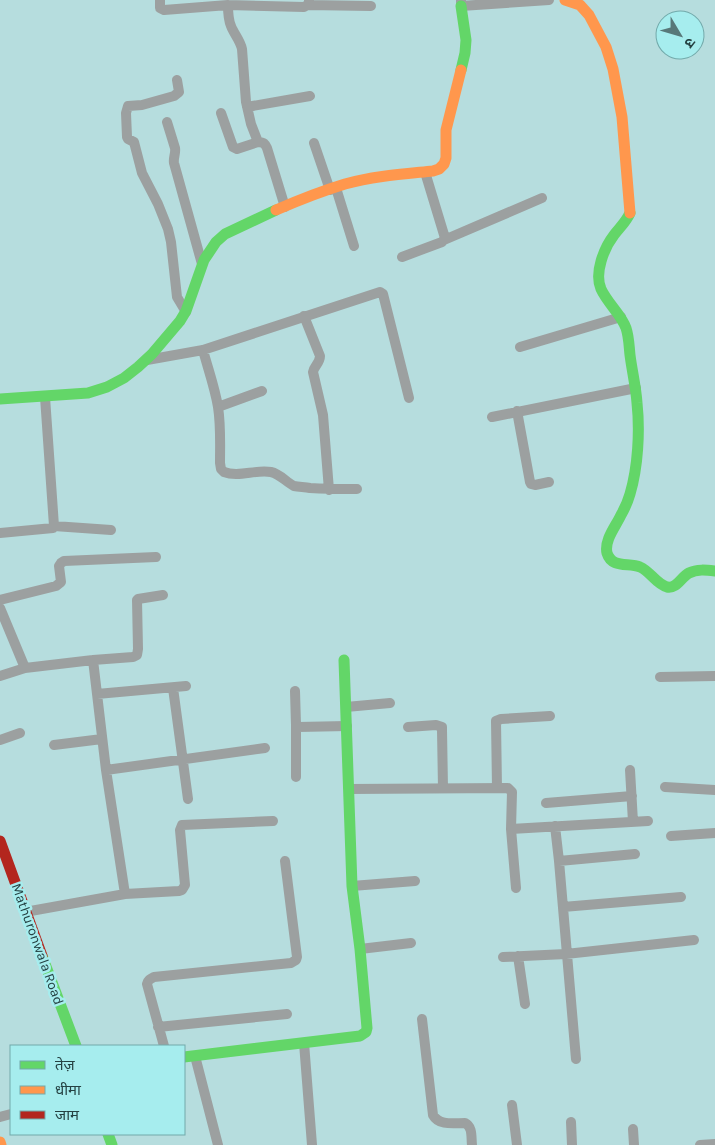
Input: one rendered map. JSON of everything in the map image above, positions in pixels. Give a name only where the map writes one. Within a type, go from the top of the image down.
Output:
[{"type":"street","points":[[160,0],[160,8],[164,10],[228,5],[304,7],[308,3],[371,6]]},
{"type":"street","points":[[0,400],[86,393],[99,390],[120,380],[147,360],[180,323],[186,312],[207,254],[215,242],[225,234],[297,201],[346,184],[433,171],[444,164],[446,158],[446,130],[465,53],[466,40],[461,3],[549,0]]},
{"type":"street","points":[[565,0],[580,6],[589,14],[608,54],[621,111],[630,212],[626,223],[608,244],[599,277],[604,294],[626,327],[636,388],[638,427],[636,462],[631,490],[606,549],[608,555],[615,563],[639,566],[665,586],[671,587],[676,585],[687,574],[692,572],[709,569],[715,571]]},
{"type":"street","points":[[228,5],[231,26],[241,43],[247,107],[258,142]]},
{"type":"street","points":[[177,80],[179,92],[174,96],[142,105],[128,106],[126,113],[127,137],[134,142],[142,173],[168,229],[177,297],[186,312]]},
{"type":"street","points":[[247,107],[310,96]]},
{"type":"street","points":[[221,113],[234,149],[258,142],[262,142],[268,148],[285,207]]},
{"type":"street","points":[[167,122],[176,152],[173,159],[202,264]]},
{"type":"street","points":[[314,143],[354,246]]},
{"type":"street","points":[[425,172],[445,238],[444,240]]},
{"type":"street","points":[[402,257],[442,242],[542,198]]},
{"type":"street","points":[[147,360],[202,350],[380,292],[409,398]]},
{"type":"street","points":[[304,316],[320,356],[320,360],[313,372],[323,415],[330,490]]},
{"type":"street","points":[[520,347],[621,317]]},
{"type":"street","points":[[202,350],[218,406],[220,463],[224,472],[234,475],[265,471],[272,472],[297,487],[330,490],[357,489]]},
{"type":"street","points":[[492,416],[636,388]]},
{"type":"street","points":[[218,406],[262,392]]},
{"type":"street","points":[[45,397],[54,526]]},
{"type":"street","points":[[517,411],[530,482],[535,485],[549,482]]},
{"type":"street","points":[[0,533],[53,528],[54,526],[111,530]]},
{"type":"street","points":[[0,600],[56,586],[61,582],[59,566],[64,561],[156,557]]},
{"type":"street","points":[[0,676],[25,668],[134,657],[137,655],[138,649],[137,600],[163,595]]},
{"type":"street","points":[[0,608],[25,668]]},
{"type":"street","points":[[93,660],[106,770],[125,894]]},
{"type":"street","points":[[218,1145],[189,1056],[360,1036],[366,1032],[360,949],[352,886],[344,660]]},
{"type":"street","points":[[660,677],[715,676]]},
{"type":"street","points":[[97,694],[186,686]]},
{"type":"street","points":[[173,688],[188,799]]},
{"type":"street","points":[[295,691],[296,777]]},
{"type":"street","points":[[346,707],[390,703]]},
{"type":"street","points":[[497,788],[496,721],[501,719],[550,716]]},
{"type":"street","points":[[408,727],[436,725],[442,727],[443,788]]},
{"type":"street","points":[[296,726],[299,728],[347,726]]},
{"type":"street","points":[[0,740],[20,734]]},
{"type":"street","points":[[54,745],[102,739]]},
{"type":"street","points":[[106,770],[265,748]]},
{"type":"street","points":[[630,770],[633,822]]},
{"type":"street","points":[[665,787],[715,790]]},
{"type":"street","points":[[349,789],[508,788],[512,792],[511,829],[516,888]]},
{"type":"street","points":[[546,802],[632,796]]},
{"type":"street","points":[[25,912],[125,894],[180,891],[185,885],[180,830],[182,825],[273,821]]},
{"type":"street","points":[[511,829],[648,821]]},
{"type":"street","points":[[555,826],[576,1059]]},
{"type":"street","points":[[671,836],[715,833]]},
{"type":"street","name":"Mathuronwala Road","points":[[0,840],[76,1045]]},
{"type":"street","points":[[559,861],[635,854]]},
{"type":"street","points":[[164,1045],[147,984],[150,979],[154,977],[291,963],[296,960],[285,862]]},
{"type":"street","points":[[352,886],[414,881]]},
{"type":"street","points":[[563,907],[681,897]]},
{"type":"street","points":[[503,957],[566,954],[694,940]]},
{"type":"street","points":[[360,949],[411,942]]},
{"type":"street","points":[[518,956],[524,1004]]},
{"type":"street","points":[[158,1027],[287,1014]]},
{"type":"street","points":[[422,1019],[433,1116],[440,1122],[465,1123],[468,1125],[471,1131],[472,1145]]},
{"type":"street","points":[[304,1043],[312,1145]]},
{"type":"street","points":[[512,1105],[516,1145]]},
{"type":"street","points":[[571,1122],[572,1145]]},
{"type":"street","points":[[633,1129],[634,1145]]},
{"type":"street","points":[[700,1145],[715,1144]]},
{"type":"traffic: fast","points":[[461,6],[466,40],[461,70]]},
{"type":"traffic: fast","points":[[0,399],[88,393],[107,387],[124,378],[152,354],[180,321],[186,311],[204,260],[216,242],[225,234],[276,210]]},
{"type":"traffic: fast","points":[[630,213],[607,247],[599,268],[601,289],[621,318],[627,331],[638,425],[637,461],[633,483],[626,504],[607,543],[607,553],[609,558],[617,563],[640,567],[667,587],[674,586],[692,572],[702,570],[715,571]]},
{"type":"traffic: fast","points":[[185,1057],[360,1036],[366,1032],[360,949],[352,886],[344,660]]},
{"type":"traffic: fast","points":[[42,956],[76,1045]]},
{"type":"traffic: fast","points":[[108,1135],[112,1145]]},
{"type":"traffic: slow","points":[[565,0],[580,5],[589,15],[606,47],[613,69],[622,117],[630,213]]},
{"type":"traffic: slow","points":[[276,210],[310,196],[356,181],[439,169],[444,164],[446,158],[446,130],[461,70]]},
{"type":"traffic: jam","points":[[0,841],[42,956]]}]
